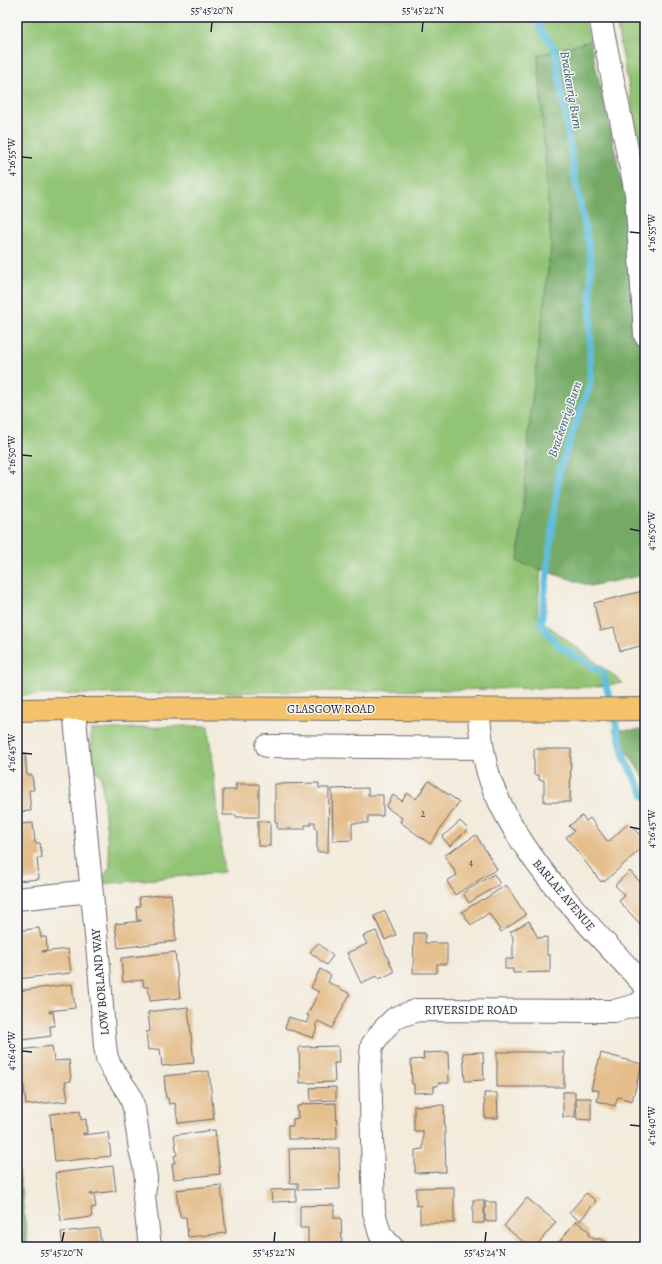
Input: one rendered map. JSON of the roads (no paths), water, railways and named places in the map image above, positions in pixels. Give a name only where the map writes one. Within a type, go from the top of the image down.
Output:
[{"type":"main road","name":"GLASGOW ROAD","points":[[17,710],[223,708],[478,710],[645,709]]},
{"type":"street","points":[[600,17],[636,193],[645,335]]},
{"type":"street","name":"LOW BORLAND WAY","points":[[74,709],[107,1058],[111,1067],[130,1095],[134,1108],[145,1171],[144,1197],[150,1247]]},
{"type":"street","name":"BARLAE AVENUE","points":[[478,710],[482,748],[494,788],[516,834],[548,879],[645,986]]},
{"type":"street","points":[[267,746],[482,748]]},
{"type":"street","points":[[17,899],[91,891]]},
{"type":"street","name":"RIVERSIDE ROAD","points":[[392,1247],[380,1234],[374,1212],[370,1066],[372,1045],[383,1030],[395,1018],[418,1010],[614,1011],[637,1005],[645,998]]},
{"type":"waterway","name":"Brackenrig Burn","points":[[533,17],[555,50],[575,178],[591,257],[590,384],[559,472],[541,625],[559,646],[603,673],[625,760],[645,797]]}]
